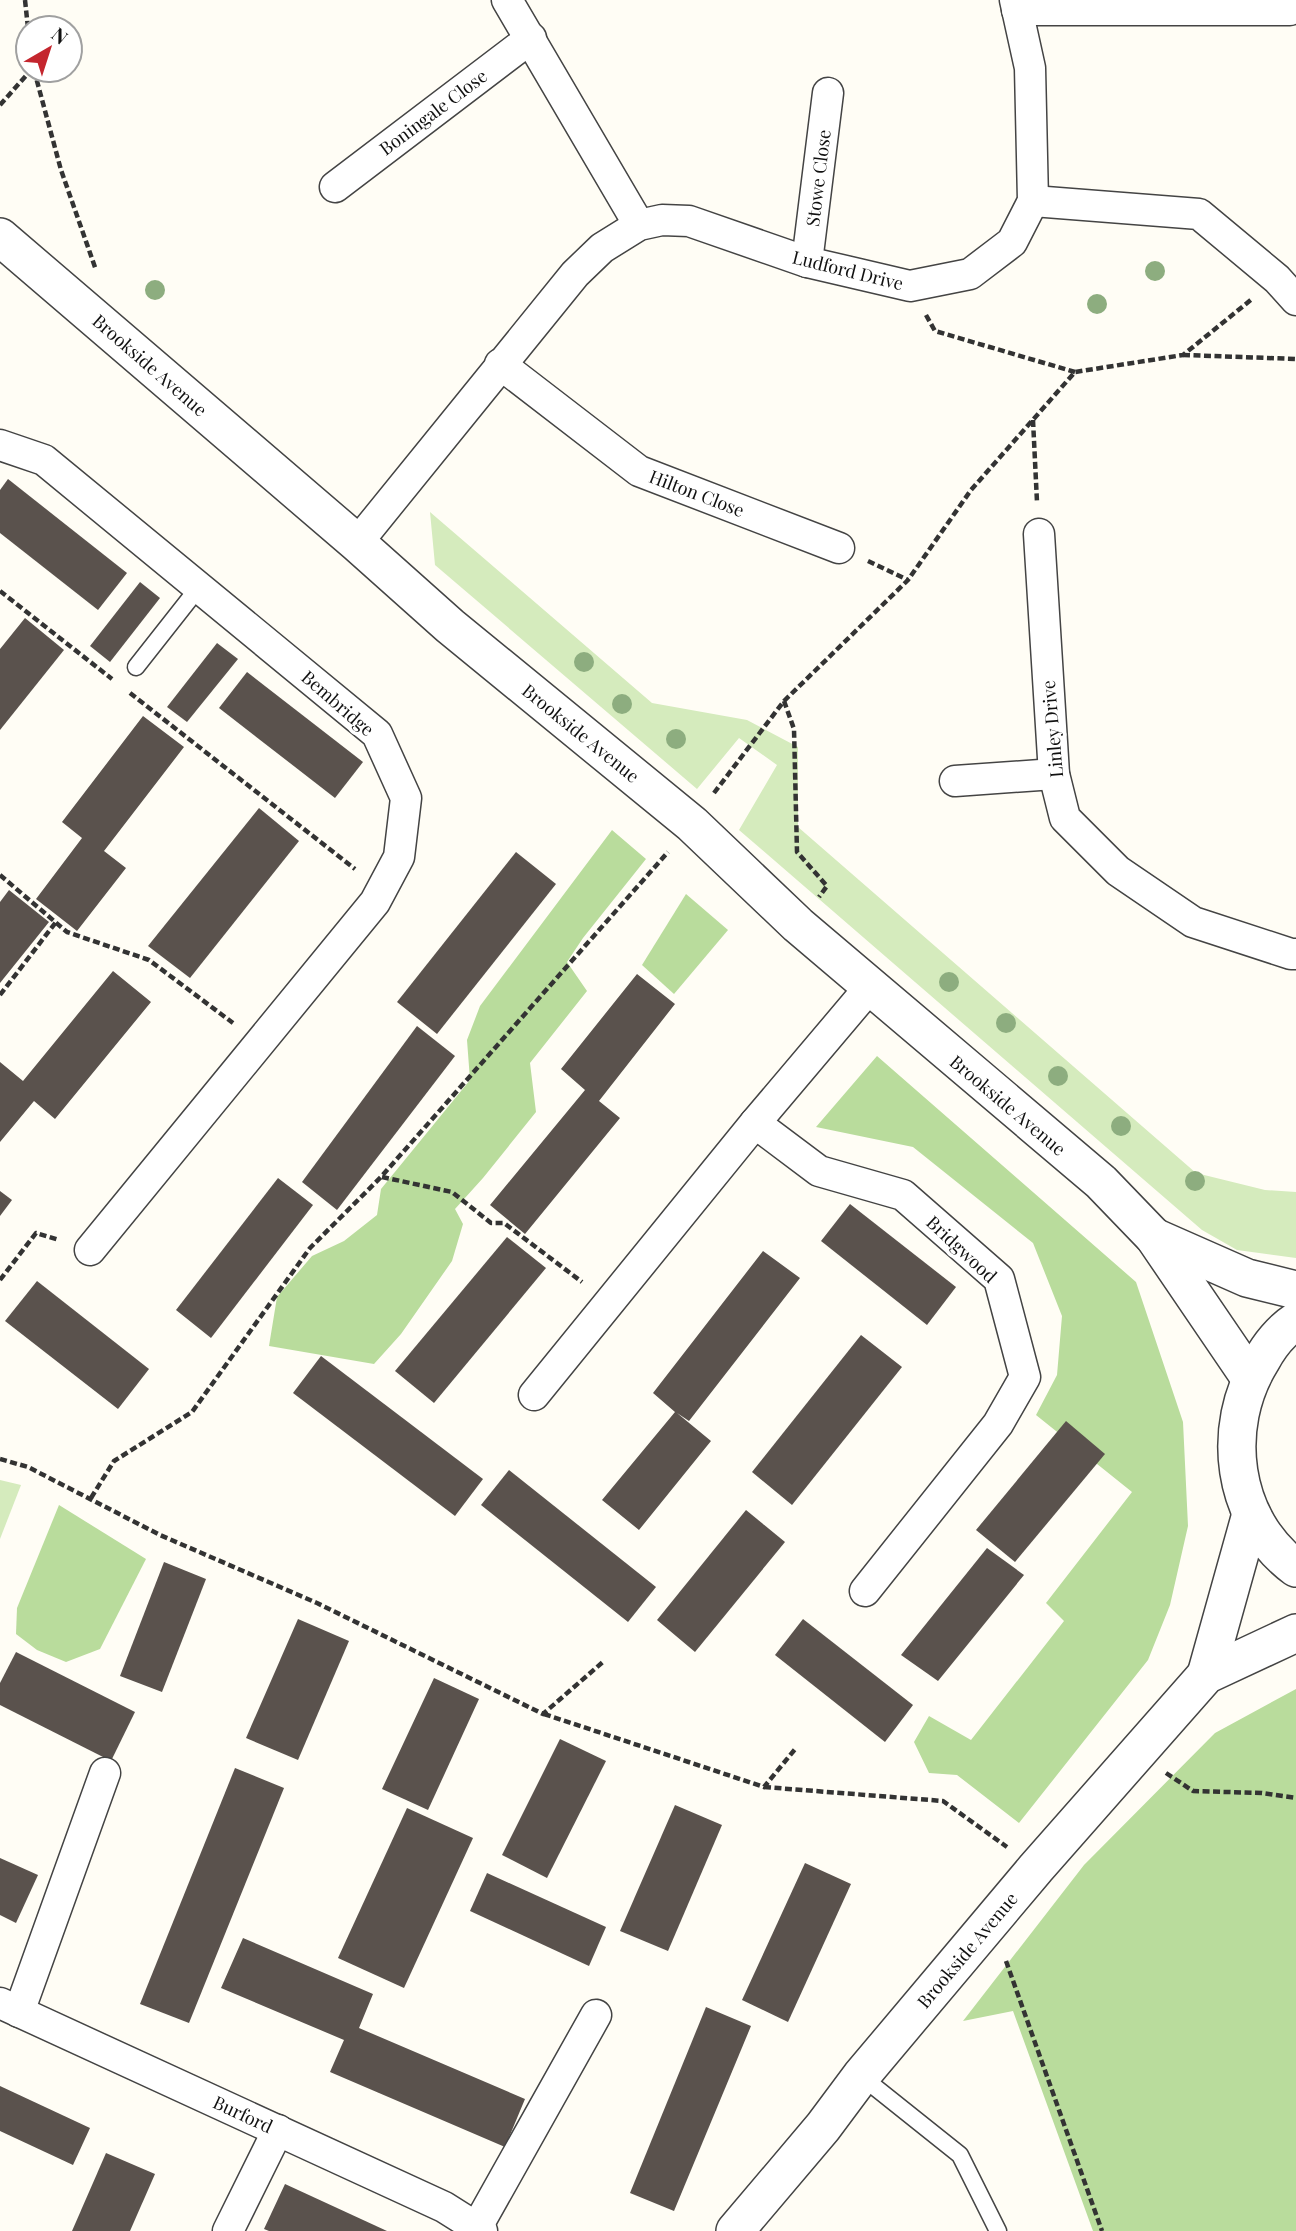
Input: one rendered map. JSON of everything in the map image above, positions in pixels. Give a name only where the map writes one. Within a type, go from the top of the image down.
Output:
[{"type":"street","points":[[507,0],[639,225]]},
{"type":"street","points":[[1016,5],[1290,10]]},
{"type":"street","name":"Ludford Drive","points":[[357,543],[575,274],[602,248],[639,225],[662,220],[689,221],[807,262],[910,286],[970,274],[1012,242],[1033,201],[1030,68],[1016,5]]},
{"type":"street","name":"Boningale Close","points":[[335,187],[531,38]]},
{"type":"street","name":"Stowe Close","points":[[807,262],[828,93]]},
{"type":"street","points":[[1033,201],[1199,214],[1286,289]]},
{"type":"street","name":"Brookside Avenue","points":[[2,242],[357,543],[450,626],[692,824],[798,925],[1101,1182],[1154,1237],[1250,1378]]},
{"type":"street","name":"Hilton Close","points":[[500,364],[639,471],[839,548]]},
{"type":"street","name":"Bembridge","points":[[0,445],[44,460],[377,734],[406,798],[399,857],[375,902],[90,1250]]},
{"type":"street","name":"Linley Drive","points":[[1039,534],[1054,775],[1065,818],[1118,871],[1193,922],[1296,954]]},
{"type":"street","points":[[955,781],[1054,775]]},
{"type":"street","points":[[534,1395],[755,1123],[870,988]]},
{"type":"street","name":"Bridgwood","points":[[755,1123],[819,1171],[903,1195],[999,1279],[1026,1377],[998,1424],[864,1591]]},
{"type":"street","name":"Brookside Avenue","points":[[1154,1237],[1247,1278],[1296,1290]]},
{"type":"street","points":[[1296,1321],[1268,1349],[1250,1378],[1239,1412],[1236,1446],[1240,1480],[1251,1514],[1280,1556],[1296,1567]]},
{"type":"street","name":"Brookside Avenue","points":[[1206,1675],[1251,1514]]},
{"type":"street","name":"Brookside Avenue","points":[[735,2231],[1036,1868],[1206,1675],[1296,1633]]},
{"type":"street","points":[[9,2007],[105,1773]]},
{"type":"street","name":"Burford","points":[[9,2007],[444,2207],[480,2229]]},
{"type":"street","points":[[480,2229],[596,2015]]},
{"type":"street","points":[[228,2231],[278,2130]]},
{"type":"lane","points":[[136,667],[199,587]]},
{"type":"lane","points":[[861,2076],[961,2155],[998,2231]]},
{"type":"path","points":[[0,105],[19,84]]},
{"type":"path","points":[[36,84],[61,170],[97,274]]},
{"type":"path","points":[[910,286],[935,331],[1074,372],[1183,355],[1296,359]]},
{"type":"path","points":[[1183,355],[1286,289]]},
{"type":"path","points":[[711,798],[784,701],[908,580],[971,490],[1074,372]]},
{"type":"path","points":[[1033,420],[1039,534]]},
{"type":"path","points":[[839,548],[908,580]]},
{"type":"path","points":[[0,592],[382,890]]},
{"type":"path","points":[[784,701],[794,729],[797,852],[827,886],[816,901]]},
{"type":"path","points":[[91,1498],[114,1461],[192,1412],[310,1248],[381,1177],[673,846]]},
{"type":"path","points":[[0,875],[67,932],[149,960],[260,1043]]},
{"type":"path","points":[[0,995],[56,922]]},
{"type":"path","points":[[381,1177],[452,1192],[491,1223],[504,1223],[609,1303]]},
{"type":"path","points":[[0,1280],[36,1233],[90,1250]]},
{"type":"path","points":[[0,1459],[28,1467],[160,1535],[317,1603],[543,1714],[764,1787],[943,1801],[1036,1868]]},
{"type":"path","points":[[543,1714],[604,1661]]},
{"type":"path","points":[[764,1787],[796,1748]]},
{"type":"path","points":[[1136,1754],[1193,1791],[1262,1793],[1296,1798]]},
{"type":"path","points":[[992,1921],[1102,2231]]},
{"type":"green space","points":[[430,512],[652,703],[747,720],[798,747],[798,827],[1196,1173],[1265,1190],[1296,1192],[1296,1258],[1237,1250],[1202,1230],[739,830],[777,765],[739,738],[697,789],[435,565]]},
{"type":"green space","points":[[612,830],[646,859],[567,962],[587,991],[530,1063],[536,1112],[455,1209],[463,1224],[452,1261],[401,1334],[374,1364],[269,1346],[277,1297],[312,1256],[344,1241],[377,1215],[381,1189],[470,1080],[467,1040],[480,1006]]},
{"type":"green space","points":[[686,894],[728,930],[674,994],[642,965]]},
{"type":"green space","points":[[877,1056],[1136,1282],[1183,1422],[1188,1526],[1170,1605],[1148,1660],[1019,1823],[957,1775],[929,1773],[914,1742],[929,1716],[971,1740],[1064,1621],[1046,1603],[1132,1492],[1036,1415],[1057,1375],[1062,1316],[1033,1243],[913,1147],[816,1127]]},
{"type":"green space","points":[[0,1480],[21,1485],[0,1539]]},
{"type":"green space","points":[[59,1505],[146,1559],[100,1649],[66,1662],[37,1650],[16,1634],[17,1608]]},
{"type":"green space","points":[[1296,1689],[1296,2231],[1093,2231],[1013,2011],[963,2021],[1084,1865],[1215,1733]]},
{"type":"building","points":[[8,479],[127,573],[98,610],[0,533],[0,490]]},
{"type":"building","points":[[140,582],[160,598],[110,662],[90,646]]},
{"type":"building","points":[[25,618],[64,650],[0,730],[0,649]]},
{"type":"building","points":[[217,643],[238,659],[187,722],[167,707]]},
{"type":"building","points":[[247,672],[363,762],[335,798],[219,708]]},
{"type":"building","points":[[143,716],[184,747],[104,851],[126,868],[77,931],[36,899],[82,838],[62,822]]},
{"type":"building","points":[[259,808],[299,841],[190,978],[148,946]]},
{"type":"building","points":[[516,852],[556,884],[437,1034],[397,1002]]},
{"type":"building","points":[[9,890],[49,922],[0,983],[0,902]]},
{"type":"building","points":[[113,971],[151,1002],[55,1119],[34,1101],[0,1142],[0,1062],[23,1081]]},
{"type":"building","points":[[637,974],[675,1004],[599,1101],[620,1118],[525,1234],[490,1205],[585,1090],[561,1069]]},
{"type":"building","points":[[417,1026],[455,1056],[337,1210],[302,1182]]},
{"type":"building","points":[[278,1178],[313,1205],[211,1338],[176,1310]]},
{"type":"building","points":[[0,1191],[12,1200],[0,1216]]},
{"type":"building","points":[[850,1204],[956,1287],[927,1325],[821,1241]]},
{"type":"building","points":[[507,1237],[546,1268],[434,1403],[395,1371]]},
{"type":"building","points":[[763,1251],[800,1278],[689,1421],[677,1413],[711,1441],[639,1530],[602,1500],[675,1412],[653,1393]]},
{"type":"building","points":[[37,1281],[149,1369],[118,1409],[5,1321]]},
{"type":"building","points":[[861,1335],[902,1367],[792,1505],[752,1472]]},
{"type":"building","points":[[321,1356],[483,1479],[455,1516],[293,1393]]},
{"type":"building","points":[[1066,1421],[1105,1454],[1015,1562],[976,1530]]},
{"type":"building","points":[[509,1470],[656,1587],[628,1622],[481,1505]]},
{"type":"building","points":[[746,1510],[785,1542],[695,1652],[657,1620]]},
{"type":"building","points":[[987,1548],[1024,1575],[938,1681],[901,1655]]},
{"type":"building","points":[[164,1562],[206,1579],[162,1692],[120,1676]]},
{"type":"building","points":[[298,1619],[349,1641],[298,1760],[246,1738]]},
{"type":"building","points":[[803,1619],[913,1705],[885,1742],[775,1655]]},
{"type":"building","points":[[16,1652],[135,1712],[111,1761],[0,1705],[0,1683]]},
{"type":"building","points":[[434,1678],[479,1699],[428,1810],[382,1789]]},
{"type":"building","points":[[560,1739],[606,1761],[547,1878],[502,1855]]},
{"type":"building","points":[[235,1768],[284,1788],[189,2023],[140,2004]]},
{"type":"building","points":[[675,1805],[722,1825],[668,1951],[620,1931]]},
{"type":"building","points":[[407,1808],[473,1838],[404,1988],[338,1958]]},
{"type":"building","points":[[0,1858],[38,1875],[16,1923],[0,1915]]},
{"type":"building","points":[[805,1863],[851,1884],[788,2022],[742,2000]]},
{"type":"building","points":[[487,1873],[606,1927],[589,1966],[470,1911]]},
{"type":"building","points":[[243,1938],[373,1994],[359,2028],[525,2099],[505,2147],[330,2072],[344,2040],[221,1988]]},
{"type":"building","points":[[706,2007],[751,2026],[674,2211],[630,2193]]},
{"type":"building","points":[[0,2086],[90,2128],[73,2165],[0,2131]]},
{"type":"building","points":[[106,2153],[155,2174],[130,2231],[72,2231]]},
{"type":"building","points":[[285,2184],[387,2231],[264,2229]]}]
